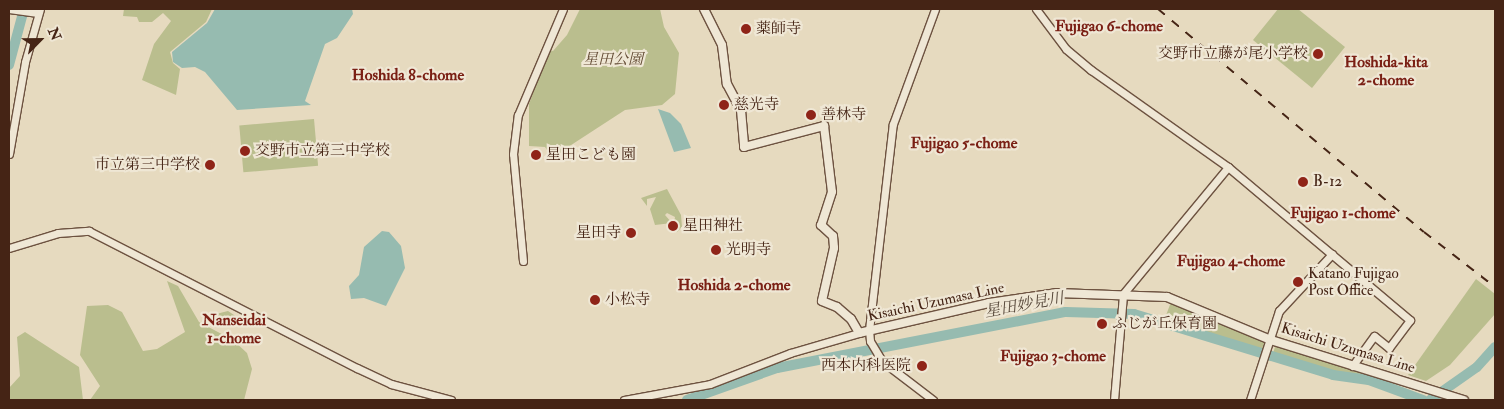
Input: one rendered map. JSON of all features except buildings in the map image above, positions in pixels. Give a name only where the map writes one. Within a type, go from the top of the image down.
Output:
[{"type":"main road","name":"Kisaichi Uzumasa Line","points":[[704,9],[722,45],[727,84],[741,110],[744,147],[824,126],[832,192],[820,225],[833,236],[834,248],[822,301],[837,307],[850,319],[859,333],[989,303],[1057,293],[1123,294],[1174,298],[1271,340],[1352,366],[1426,386],[1463,400]]},
{"type":"street","points":[[9,154],[25,62],[39,11],[26,12],[10,9]]},
{"type":"street","points":[[523,261],[513,154],[518,115],[563,9]]},
{"type":"street","points":[[933,400],[882,361],[874,349],[869,330],[893,124],[935,9]]},
{"type":"street","points":[[1036,9],[1066,49],[1091,70],[1228,167],[1410,320],[1389,348],[1374,336],[1352,366]]},
{"type":"street","points":[[1114,400],[1123,294],[1228,167]]},
{"type":"street","points":[[9,248],[58,233],[89,231],[391,384],[451,400]]},
{"type":"street","points":[[1250,400],[1267,354],[1279,311],[1332,254]]},
{"type":"street","points":[[624,400],[710,384],[790,353],[859,333]]},
{"type":"green space","points":[[124,9],[212,9],[206,22],[170,52],[173,63],[180,69],[176,95],[142,80],[154,44],[171,21],[163,13],[152,22],[139,22],[137,17],[123,16]]},
{"type":"green space","name":"星田公園","points":[[580,9],[660,9],[664,27],[679,53],[675,94],[662,105],[625,110],[565,149],[555,162],[545,147],[529,146],[529,104],[549,50],[553,51],[567,35]]},
{"type":"green space","points":[[1278,9],[1298,9],[1345,47],[1312,88],[1253,40]]},
{"type":"green space","points":[[314,119],[318,166],[243,172],[239,126]]},
{"type":"green space","points":[[667,189],[681,215],[682,227],[677,232],[673,229],[675,217],[667,213],[665,215],[672,223],[655,225],[650,209],[656,197],[647,199],[647,206],[641,198]]},
{"type":"green space","points":[[1476,279],[1495,294],[1495,314],[1450,365],[1426,381],[1408,375]]},
{"type":"green space","points":[[167,281],[178,286],[199,322],[233,340],[247,353],[252,369],[244,400],[90,400],[100,386],[80,355],[87,306],[108,305],[122,312],[143,351],[157,349],[185,332]]},
{"type":"green space","points":[[1171,302],[1265,340],[1262,351],[1165,318]]},
{"type":"green space","points":[[228,311],[237,317],[231,327],[220,327],[211,320],[216,314]]},
{"type":"green space","points":[[25,332],[79,367],[83,400],[9,400],[9,388],[20,376],[17,337]]},
{"type":"green space","points":[[1276,344],[1367,374],[1372,379],[1335,374],[1273,353]]},
{"type":"water","points":[[215,9],[352,9],[353,14],[337,38],[325,44],[305,101],[311,105],[237,110],[205,72],[195,67],[182,68],[173,62],[172,52],[207,23]]},
{"type":"water","points":[[658,109],[670,113],[681,124],[691,148],[674,152]]},
{"type":"water","points":[[382,231],[389,232],[401,246],[405,268],[386,306],[364,298],[351,299],[349,286],[359,275],[364,247]]},
{"type":"waterway","points":[[9,65],[24,9]]},
{"type":"waterway","name":"星田妙見川","points":[[687,400],[777,368],[1066,312],[1134,314],[1333,375],[1369,380],[1423,400]]},
{"type":"waterway","points":[[1430,400],[1477,367],[1495,347]]},
{"type":"railway","points":[[1158,9],[1424,232],[1495,287]]},
{"type":"place","name":"薬師寺","points":[[746,29]]},
{"type":"place","name":"交野市立藤が尾小学校","points":[[1318,54]]},
{"type":"place","name":"慈光寺","points":[[724,105]]},
{"type":"place","name":"善林寺","points":[[811,115]]},
{"type":"place","name":"交野市立第三中学校","points":[[245,151]]},
{"type":"place","name":"星田こども園","points":[[536,155]]},
{"type":"place","name":"市立第三中学校","points":[[210,165]]},
{"type":"place","name":"B-12","points":[[1303,182]]},
{"type":"place","name":"星田神社","points":[[673,226]]},
{"type":"place","name":"星田寺","points":[[631,233]]},
{"type":"place","name":"光明寺","points":[[716,250]]},
{"type":"place","name":"Katano Fujigao Post Office","points":[[1298,282]]},
{"type":"place","name":"小松寺","points":[[595,300]]},
{"type":"place","name":"ふじが丘保育園","points":[[1102,324]]},
{"type":"place","name":"西本内科医院","points":[[922,366]]},
{"type":"district","name":"Fujigao 6-chome","points":[[1109,26]]},
{"type":"district","name":"Hoshida-kita 2-chome","points":[[1386,71]]},
{"type":"district","name":"Hoshida 8-chome","points":[[408,75]]},
{"type":"district","name":"Fujigao 5-chome","points":[[964,143]]},
{"type":"district","name":"Fujigao 1-chome","points":[[1343,213]]},
{"type":"district","name":"Fujigao 4-chome","points":[[1231,261]]},
{"type":"district","name":"Hoshida 2-chome","points":[[734,285]]},
{"type":"district","name":"Nanseidai 1-chome","points":[[234,329]]},
{"type":"district","name":"Fujigao 3-chome","points":[[1053,356]]}]
